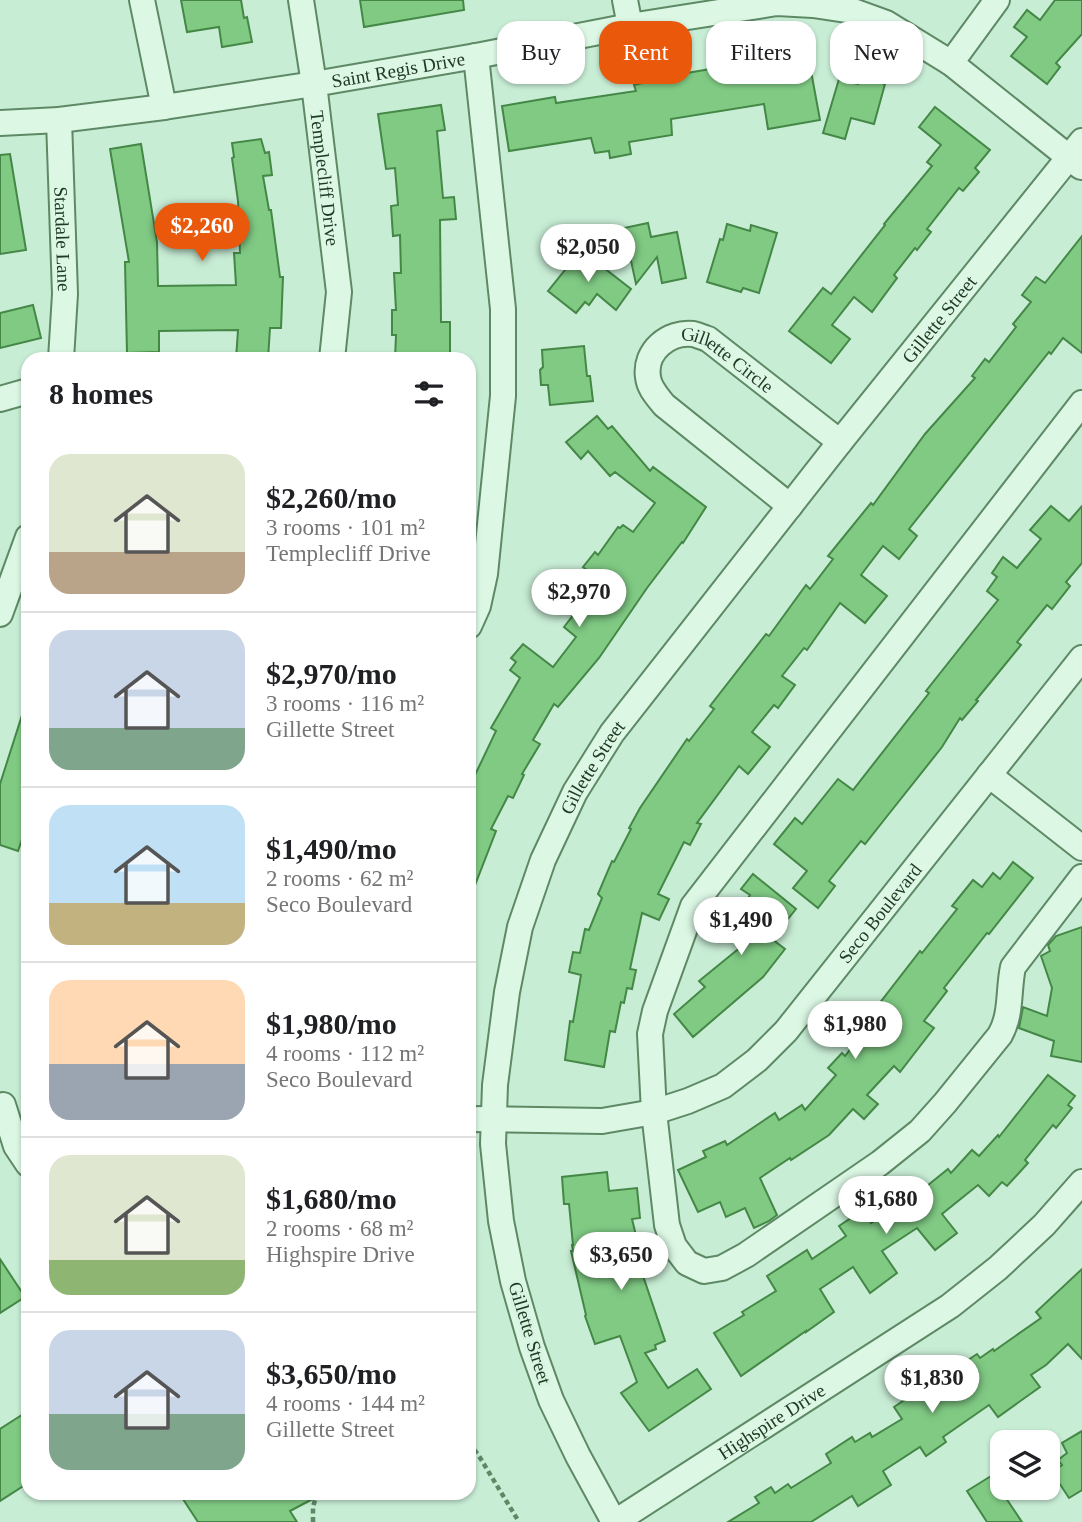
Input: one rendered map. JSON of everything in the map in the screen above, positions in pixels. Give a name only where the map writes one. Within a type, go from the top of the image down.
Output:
[{"type":"street","points":[[142,0],[157,107]]},
{"type":"street","name":"Templecliff Drive","points":[[301,0],[339,292],[333,352]]},
{"type":"street","points":[[625,0],[629,21]]},
{"type":"street","points":[[951,63],[997,0]]},
{"type":"street","name":"Saint Regis Drive","points":[[662,21],[777,3],[853,11],[886,23],[951,63],[1078,155]]},
{"type":"street","name":"Saint Regis Drive","points":[[0,123],[59,120],[314,84],[599,32]]},
{"type":"street","points":[[476,56],[503,309],[503,396],[485,574],[476,610]]},
{"type":"street","name":"Stardale Lane","points":[[59,120],[65,294],[61,352]]},
{"type":"street","name":"Gillette Street","points":[[615,1522],[578,1457],[532,1347],[513,1281],[501,1221],[493,1144],[481,1120],[495,1085],[507,992],[520,927],[543,860],[575,792],[612,733],[840,442],[1078,155]]},
{"type":"street","name":"Gillette Circle","points":[[790,506],[664,405],[652,391],[647,376],[654,350],[678,334],[694,334],[709,340],[840,442]]},
{"type":"street","points":[[0,399],[21,393]]},
{"type":"street","points":[[1082,403],[693,906],[655,1011],[650,1034],[654,1112],[667,1225],[674,1246],[687,1262],[704,1271],[722,1268],[746,1255],[855,1181],[920,1131],[1000,1035],[1006,1025],[1013,967],[1082,877]]},
{"type":"street","points":[[0,614],[21,556]]},
{"type":"street","name":"Seco Boulevard","points":[[481,1120],[602,1121],[654,1112],[723,1086],[757,1060],[786,1031],[1082,658]]},
{"type":"street","points":[[989,775],[1082,848]]},
{"type":"street","points":[[21,1105],[2,1105],[21,1154]]},
{"type":"street","name":"Highspire Drive","points":[[615,1522],[950,1306],[998,1268],[1044,1225],[1082,1182]]},
{"type":"path","points":[[476,1452],[519,1522]]},
{"type":"path","points":[[313,1522],[315,1500]]},
{"type":"building","points":[[181,0],[241,0],[252,42],[222,47],[219,27],[187,32]]},
{"type":"building","points":[[360,0],[463,0],[464,10],[364,27]]},
{"type":"building","points":[[1055,0],[1082,0],[1082,34],[1056,63],[1060,67],[1047,84],[1011,56],[1027,37],[1014,27],[1027,10],[1040,20]]},
{"type":"building","points":[[706,70],[706,84],[813,84],[820,120],[768,129],[764,104],[671,119],[672,135],[629,142],[631,154],[610,158],[609,151],[595,153],[591,138],[509,151],[502,106],[555,97],[556,103],[636,91],[634,85],[638,84],[692,84],[692,72]]},
{"type":"building","points":[[838,84],[885,84],[874,124],[851,118],[845,139],[823,133]]},
{"type":"building","points":[[441,105],[445,130],[437,131],[443,198],[454,197],[456,219],[440,220],[441,322],[450,322],[450,352],[395,352],[392,310],[396,310],[394,273],[401,273],[400,235],[393,236],[391,206],[398,205],[395,168],[386,169],[378,114]]},
{"type":"building","points":[[935,107],[990,150],[975,168],[979,172],[963,191],[959,188],[927,229],[931,232],[894,275],[897,278],[872,312],[854,297],[832,325],[850,339],[831,363],[789,331],[823,288],[831,294],[932,166],[927,162],[941,145],[919,127]]},
{"type":"building","points":[[261,139],[265,153],[269,152],[272,175],[263,176],[271,210],[280,277],[283,277],[281,328],[270,328],[268,352],[236,352],[238,330],[159,331],[159,352],[127,352],[125,262],[129,262],[110,149],[141,144],[157,242],[158,286],[236,285],[234,253],[240,253],[232,143]]},
{"type":"building","points":[[10,154],[26,250],[0,254],[0,155]]},
{"type":"building","points":[[648,223],[651,237],[677,232],[686,278],[662,283],[657,257],[636,284],[624,228]]},
{"type":"building","points":[[727,224],[750,231],[751,225],[777,233],[759,293],[743,288],[741,292],[707,282]]},
{"type":"building","points":[[1082,236],[1082,353],[1063,338],[1051,354],[1049,352],[909,529],[917,536],[899,559],[883,546],[861,575],[887,596],[865,623],[840,603],[807,650],[804,648],[782,676],[795,685],[778,708],[774,705],[752,732],[770,747],[748,774],[739,766],[697,823],[701,824],[690,845],[684,842],[658,894],[669,899],[659,920],[642,913],[630,969],[636,970],[632,989],[627,988],[624,1003],[621,1002],[615,1032],[610,1031],[604,1067],[565,1060],[570,1021],[573,1022],[581,975],[569,972],[573,952],[580,953],[585,929],[589,930],[602,898],[598,894],[640,808],[687,739],[689,741],[714,709],[710,706],[766,634],[769,636],[806,585],[810,589],[833,559],[828,556],[871,503],[873,505],[925,434],[975,378],[972,376],[985,359],[989,362],[1016,327],[1013,324],[1031,302],[1022,295],[1036,277],[1045,283]]},
{"type":"building","points":[[581,250],[631,289],[616,310],[597,294],[589,305],[585,302],[576,313],[548,291]]},
{"type":"building","points":[[33,305],[41,338],[0,348],[0,313]]},
{"type":"building","points":[[584,346],[593,401],[550,405],[548,385],[541,385],[542,350]]},
{"type":"building","points":[[597,416],[608,429],[612,426],[650,471],[653,467],[706,507],[599,658],[558,707],[554,704],[533,740],[540,744],[522,774],[524,775],[513,798],[508,796],[491,829],[496,831],[476,883],[476,773],[496,731],[491,728],[520,678],[510,670],[516,662],[511,658],[523,644],[553,667],[576,637],[564,627],[575,613],[579,616],[604,583],[583,567],[595,552],[598,555],[618,527],[623,525],[633,532],[655,503],[615,472],[610,476],[588,451],[581,459],[566,442]]},
{"type":"building","points":[[1051,506],[1069,521],[1082,506],[1082,563],[1066,582],[1070,586],[1052,609],[1047,605],[1017,642],[1021,645],[976,700],[978,701],[962,720],[960,718],[942,747],[865,844],[861,841],[829,881],[835,886],[818,908],[793,888],[807,871],[774,844],[795,818],[802,824],[838,779],[853,790],[998,600],[987,591],[997,577],[992,573],[1003,557],[1017,568],[1041,539],[1030,530]]},
{"type":"building","points":[[21,718],[21,842],[18,851],[0,845],[0,784]]},
{"type":"building","points":[[1013,862],[1033,878],[944,988],[947,991],[924,1021],[934,1028],[900,1072],[894,1066],[867,1095],[878,1104],[864,1119],[853,1109],[829,1135],[760,1178],[777,1215],[769,1221],[754,1228],[745,1208],[726,1217],[720,1202],[698,1212],[678,1170],[706,1157],[703,1151],[725,1141],[727,1145],[775,1113],[779,1120],[802,1105],[805,1110],[836,1075],[828,1068],[842,1053],[845,1056],[869,1025],[865,1022],[920,951],[922,953],[957,909],[952,906],[973,880],[982,887],[993,873],[1000,879]]},
{"type":"building","points":[[753,874],[796,909],[772,939],[785,949],[763,977],[693,1037],[674,1014],[705,987],[699,981],[742,946],[728,935],[746,912],[742,908],[750,895],[741,889]]},
{"type":"building","points":[[1082,927],[1082,1062],[1051,1056],[1054,1041],[1019,1028],[1023,1007],[1047,1016],[1052,988],[1041,956],[1050,951],[1048,945],[1056,936]]},
{"type":"building","points":[[1048,1075],[1075,1096],[1068,1105],[1072,1108],[1056,1128],[1053,1125],[1025,1160],[1028,1163],[1007,1186],[1002,1182],[989,1196],[978,1185],[942,1214],[957,1233],[935,1250],[917,1228],[882,1251],[897,1273],[870,1293],[853,1267],[820,1289],[834,1312],[741,1376],[714,1333],[776,1291],[767,1276],[807,1250],[812,1259],[846,1236],[839,1226],[863,1210],[871,1223],[917,1194],[948,1169],[951,1173],[972,1150],[979,1156],[998,1135],[999,1137]]},
{"type":"building","points":[[607,1172],[609,1191],[637,1188],[640,1218],[632,1219],[642,1260],[638,1261],[665,1341],[655,1345],[656,1349],[645,1353],[668,1388],[697,1369],[711,1389],[649,1431],[621,1393],[637,1382],[620,1336],[595,1344],[585,1316],[571,1251],[573,1245],[569,1204],[564,1204],[562,1177]]},
{"type":"building","points":[[0,1259],[21,1291],[21,1300],[0,1313]]},
{"type":"building","points":[[1082,1269],[1082,1359],[1068,1344],[1031,1375],[1040,1387],[998,1417],[989,1405],[943,1437],[946,1442],[926,1456],[920,1447],[883,1471],[891,1485],[858,1506],[852,1496],[811,1522],[728,1522],[759,1503],[755,1497],[771,1487],[775,1493],[788,1484],[791,1488],[831,1463],[826,1454],[852,1437],[855,1442],[870,1433],[872,1437],[902,1419],[894,1407],[977,1354],[980,1358],[993,1349],[994,1351],[1041,1318],[1036,1312]]},
{"type":"building","points":[[21,1416],[21,1488],[0,1501],[0,1429]]},
{"type":"building","points":[[1082,1431],[1082,1490],[1069,1498],[1060,1484],[1060,1458],[1067,1453],[1062,1443]]},
{"type":"building","points":[[990,1477],[990,1500],[1007,1500],[1022,1522],[987,1522],[967,1491]]},
{"type":"building","points":[[184,1500],[311,1500],[290,1511],[297,1522],[198,1522]]}]
